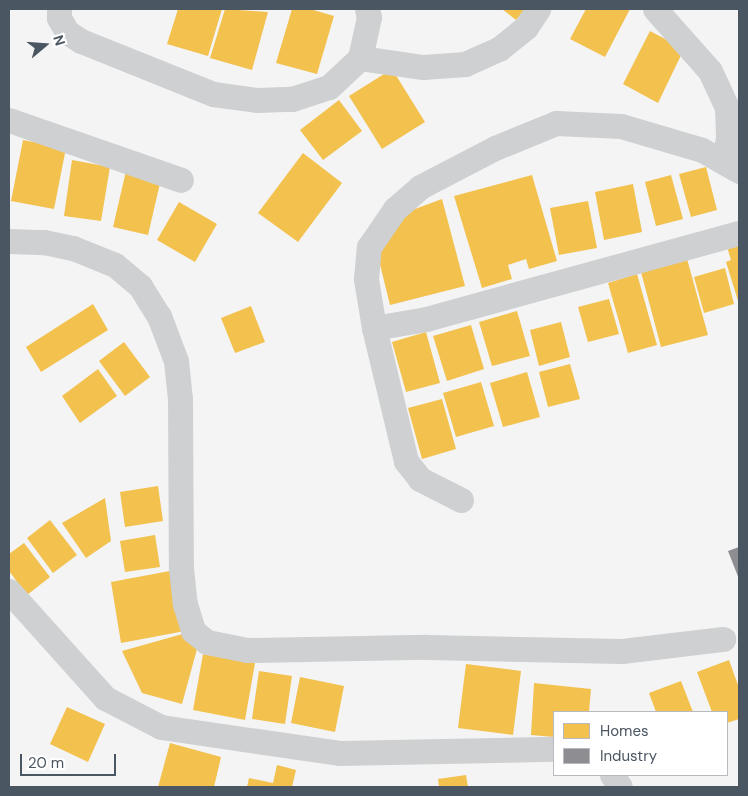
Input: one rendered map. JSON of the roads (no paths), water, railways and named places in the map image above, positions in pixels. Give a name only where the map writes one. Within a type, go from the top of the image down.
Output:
[{"type":"street","points":[[59,9],[59,18],[67,32],[81,41],[213,94],[257,100],[292,99],[329,87],[360,58],[369,17],[367,9]]},
{"type":"street","points":[[360,58],[423,67],[465,64],[499,49],[526,27],[538,9]]},
{"type":"street","points":[[461,500],[420,479],[406,461],[374,328],[366,279],[369,247],[395,209],[420,187],[495,148],[556,123],[622,126],[732,165],[726,107],[710,71],[672,23],[655,9]]},
{"type":"street","points":[[9,120],[181,180]]},
{"type":"street","points":[[374,328],[426,319],[739,233]]},
{"type":"street","points":[[9,241],[44,242],[73,248],[115,265],[140,286],[159,316],[176,362],[180,399],[181,568],[184,604],[193,631],[208,642],[247,650],[427,647],[622,651],[723,639]]},
{"type":"street","points":[[9,591],[105,698],[161,727],[339,753],[553,749]]},
{"type":"street","points":[[613,776],[620,787]]}]
